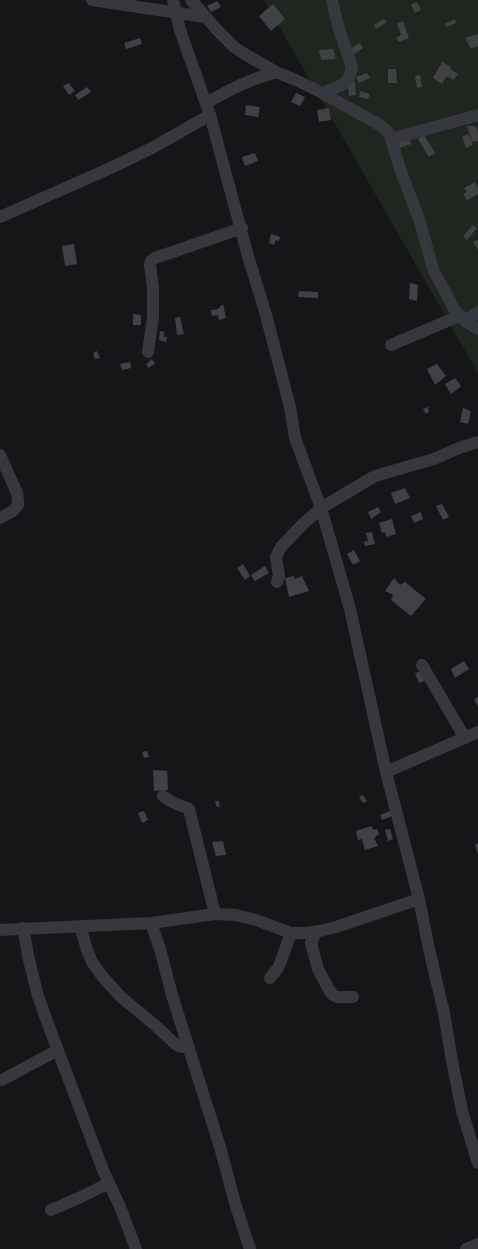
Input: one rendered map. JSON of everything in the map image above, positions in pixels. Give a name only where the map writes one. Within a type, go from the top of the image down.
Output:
[{"type":"street","points":[[92,0],[143,8],[174,6],[205,17]]},
{"type":"street","points":[[191,0],[218,31],[234,46],[252,59],[276,72],[322,93],[380,125],[387,131],[419,219],[433,268],[449,301],[462,319],[478,329]]},
{"type":"street","points":[[322,93],[340,86],[347,81],[352,67],[338,26],[332,0]]},
{"type":"street","points":[[174,6],[180,30],[210,115],[242,228],[248,256],[266,315],[288,400],[295,438],[321,508],[350,609],[386,772],[419,899],[444,1013],[462,1111],[478,1163]]},
{"type":"street","points":[[206,103],[252,80],[276,72]]},
{"type":"street","points":[[0,217],[146,151],[210,115]]},
{"type":"street","points":[[391,139],[478,115]]},
{"type":"street","points":[[148,352],[151,337],[153,309],[153,288],[150,265],[152,261],[155,258],[242,228]]},
{"type":"street","points":[[391,345],[478,312]]},
{"type":"street","points":[[277,582],[279,576],[276,557],[280,547],[321,508],[375,476],[434,459],[459,448],[478,442]]},
{"type":"street","points":[[0,455],[17,493],[18,505],[13,511],[0,518]]},
{"type":"street","points":[[422,666],[465,738]]},
{"type":"street","points":[[386,772],[478,732]]},
{"type":"street","points":[[163,796],[172,802],[188,807],[189,809],[215,914]]},
{"type":"street","points":[[0,930],[151,923],[215,914],[236,915],[256,920],[291,933],[311,936],[419,899]]},
{"type":"street","points":[[151,923],[220,1147],[235,1204],[250,1249]]},
{"type":"street","points":[[80,926],[86,950],[102,976],[121,997],[174,1043],[179,1046],[189,1048]]},
{"type":"street","points":[[22,928],[38,996],[103,1170],[121,1209],[136,1249]]},
{"type":"street","points":[[270,978],[281,961],[291,933]]},
{"type":"street","points":[[311,936],[318,969],[329,990],[337,997],[353,997]]},
{"type":"street","points":[[2,1080],[58,1050]]},
{"type":"street","points":[[51,1210],[109,1183]]},
{"type":"street","points":[[466,1249],[478,1244]]},
{"type":"shaded area","points":[[264,0],[478,0],[478,373]]},
{"type":"building","points":[[217,1],[221,7],[211,12],[207,6]]},
{"type":"building","points":[[417,2],[421,10],[415,13],[411,5]]},
{"type":"building","points":[[273,4],[285,19],[271,31],[259,16]]},
{"type":"building","points":[[384,19],[387,22],[376,29],[374,25]]},
{"type":"building","points":[[455,19],[456,23],[447,27],[445,24]]},
{"type":"building","points":[[403,21],[409,38],[399,42],[396,38],[401,35],[397,24]]},
{"type":"building","points":[[478,34],[478,46],[471,49],[465,38]]},
{"type":"building","points":[[140,38],[142,44],[126,49],[124,43]]},
{"type":"building","points":[[360,43],[363,48],[353,55],[350,49]]},
{"type":"building","points":[[333,49],[336,59],[321,60],[319,50]]},
{"type":"building","points":[[442,62],[451,67],[450,69],[458,74],[454,80],[446,76],[442,84],[433,78]]},
{"type":"building","points":[[388,69],[396,69],[397,83],[388,83]]},
{"type":"building","points":[[367,73],[370,78],[359,83],[356,77]]},
{"type":"building","points":[[420,75],[422,87],[417,88],[415,76]]},
{"type":"building","points":[[347,82],[355,82],[356,95],[349,96]]},
{"type":"building","points":[[69,83],[75,91],[69,95],[63,86]]},
{"type":"building","points":[[87,87],[91,92],[78,100],[75,95]]},
{"type":"building","points":[[360,91],[370,94],[368,99],[359,97]]},
{"type":"building","points":[[296,93],[305,97],[300,106],[291,102]]},
{"type":"building","points":[[246,105],[260,107],[258,117],[245,115]]},
{"type":"building","points":[[329,108],[331,120],[319,122],[317,110]]},
{"type":"building","points":[[467,126],[476,126],[478,141],[472,142]]},
{"type":"building","points":[[468,134],[473,145],[466,148],[462,137]]},
{"type":"building","points":[[424,135],[435,153],[429,157],[418,139]]},
{"type":"building","points":[[409,138],[411,144],[400,148],[398,142]]},
{"type":"building","points":[[255,153],[258,161],[245,166],[242,157]]},
{"type":"building","points":[[475,182],[478,188],[478,194],[467,200],[463,194],[467,192],[464,188]]},
{"type":"building","points":[[473,225],[477,228],[467,240],[463,236]]},
{"type":"building","points":[[271,234],[280,237],[279,241],[276,240],[274,245],[269,243]]},
{"type":"building","points":[[478,240],[478,250],[473,242]]},
{"type":"building","points":[[74,244],[77,264],[65,266],[62,246]]},
{"type":"building","points":[[410,283],[418,285],[417,301],[409,299]]},
{"type":"building","points":[[299,291],[318,292],[318,298],[298,297]]},
{"type":"building","points":[[223,304],[226,318],[219,320],[218,315],[212,316],[211,310],[218,309]]},
{"type":"building","points":[[133,314],[141,315],[141,325],[133,325]]},
{"type":"building","points":[[180,317],[184,334],[177,335],[175,318]]},
{"type":"building","points":[[160,331],[164,332],[164,337],[167,337],[166,342],[159,340]]},
{"type":"building","points":[[97,351],[100,358],[95,359],[93,353]]},
{"type":"building","points":[[152,359],[155,364],[148,368],[146,364]]},
{"type":"building","points":[[130,362],[131,368],[122,370],[120,364]]},
{"type":"building","points":[[437,364],[446,376],[435,385],[427,369]]},
{"type":"building","points":[[455,378],[461,386],[451,394],[445,384]]},
{"type":"building","points":[[428,407],[429,412],[426,414],[423,409]]},
{"type":"building","points":[[463,408],[471,411],[468,424],[460,422]]},
{"type":"building","points":[[405,488],[410,498],[395,504],[391,493]]},
{"type":"building","points":[[442,504],[449,517],[443,520],[436,506]]},
{"type":"building","points":[[378,507],[381,512],[371,519],[368,512]]},
{"type":"building","points":[[421,512],[423,519],[414,523],[411,516]]},
{"type":"building","points":[[392,519],[396,534],[386,537],[385,532],[382,533],[379,523]]},
{"type":"building","points":[[372,532],[375,544],[365,546],[364,542],[368,541],[366,533]]},
{"type":"building","points":[[354,550],[360,561],[353,565],[347,554]]},
{"type":"building","points":[[243,564],[250,576],[245,580],[237,568]]},
{"type":"building","points":[[265,566],[269,573],[255,581],[251,575]]},
{"type":"building","points":[[294,576],[295,579],[302,576],[309,591],[289,597],[285,578]]},
{"type":"building","points":[[394,578],[400,585],[405,582],[426,599],[411,616],[391,600],[393,595],[385,591]]},
{"type":"building","points":[[464,661],[469,669],[455,678],[451,669]]},
{"type":"building","points":[[422,671],[426,680],[419,683],[415,673]]},
{"type":"building","points":[[478,697],[478,707],[474,699]]},
{"type":"building","points":[[147,751],[149,757],[144,758],[142,752]]},
{"type":"building","points":[[153,770],[167,771],[168,790],[154,791]]},
{"type":"building","points":[[363,795],[367,801],[363,803],[359,797]]},
{"type":"building","points":[[215,801],[219,801],[220,807],[216,806]]},
{"type":"building","points":[[144,811],[148,820],[142,823],[138,813]]},
{"type":"building","points":[[390,811],[392,816],[382,820],[380,815]]},
{"type":"building","points":[[371,826],[374,830],[377,829],[379,834],[374,838],[378,846],[365,850],[362,839],[358,840],[356,831]]},
{"type":"building","points":[[390,829],[393,839],[388,841],[385,830]]},
{"type":"building","points":[[223,841],[226,855],[216,856],[212,842]]},
{"type":"building","points":[[478,843],[478,854],[475,845]]}]
